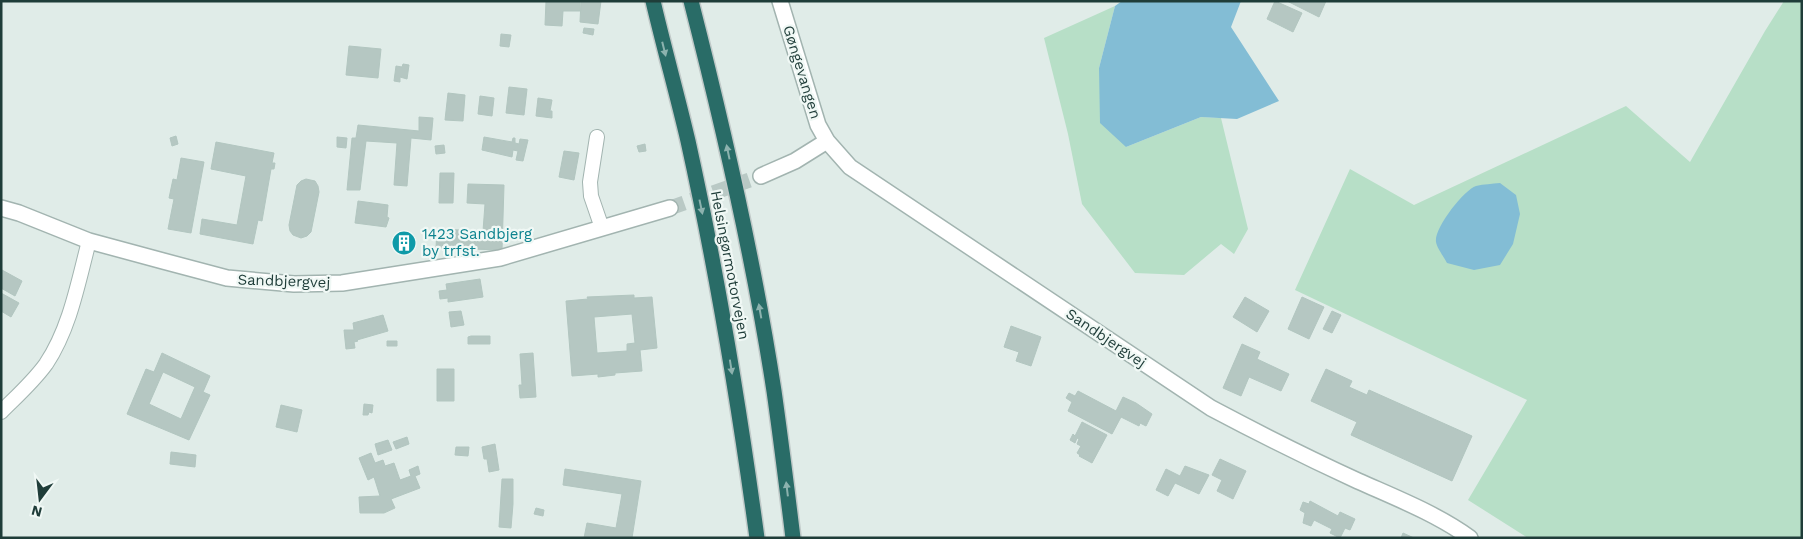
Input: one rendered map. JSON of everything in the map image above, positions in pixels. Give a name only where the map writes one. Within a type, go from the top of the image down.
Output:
[{"type":"highway","name":"Helsingørmotorvejen","points":[[653,1],[687,141],[720,299],[757,538]]},
{"type":"highway","name":"Helsingørmotorvejen","points":[[691,1],[722,124],[749,252],[774,390],[793,538]]},
{"type":"street","name":"Gøngevangen","points":[[780,1],[818,124],[827,142]]},
{"type":"street","points":[[597,137],[590,182],[591,196],[602,228]]},
{"type":"street","points":[[761,176],[794,161],[827,142]]},
{"type":"street","name":"Sandbjergvej","points":[[827,142],[850,167],[1211,408],[1275,442],[1410,505],[1459,530],[1470,538]]},
{"type":"street","name":"Sandbjergvej","points":[[1,208],[20,213],[89,241],[227,278],[298,284],[342,282],[500,258],[670,208]]},
{"type":"street","points":[[1,412],[45,366],[55,348],[69,317],[89,241]]},
{"type":"green space","points":[[1784,1],[1802,1],[1802,538],[1528,538],[1468,500],[1527,400],[1295,290],[1350,169],[1414,205],[1626,106],[1690,162]]},
{"type":"green space","points":[[1115,6],[1099,68],[1126,147],[1201,117],[1221,118],[1248,229],[1234,254],[1221,244],[1184,275],[1135,273],[1082,204],[1068,134],[1044,38]]},
{"type":"water","points":[[1122,1],[1241,1],[1231,27],[1279,101],[1237,119],[1201,117],[1126,147],[1100,123],[1099,68],[1115,6]]},
{"type":"water","points":[[1500,183],[1516,195],[1520,214],[1513,244],[1500,265],[1474,270],[1447,263],[1436,242],[1445,219],[1464,194],[1471,189],[1479,185]]},
{"type":"building","points":[[546,1],[580,1],[580,11],[563,11],[562,26],[545,25]]},
{"type":"building","points":[[581,1],[601,1],[598,24],[580,22]]},
{"type":"building","points":[[1275,1],[1302,13],[1293,32],[1267,19]]},
{"type":"building","points":[[1287,1],[1326,1],[1319,17]]},
{"type":"building","points":[[584,28],[594,29],[593,35],[583,33]]},
{"type":"building","points":[[501,34],[511,35],[509,47],[500,46]]},
{"type":"building","points":[[349,46],[381,49],[378,78],[346,75]]},
{"type":"building","points":[[403,64],[409,65],[407,79],[400,77],[400,82],[394,81],[396,66],[402,67]]},
{"type":"building","points":[[509,87],[527,89],[524,115],[506,113]]},
{"type":"building","points":[[448,93],[465,95],[463,121],[445,120]]},
{"type":"building","points":[[480,96],[494,98],[492,116],[478,114]]},
{"type":"building","points":[[538,98],[552,100],[550,111],[552,111],[552,118],[536,116]]},
{"type":"building","points":[[419,117],[433,118],[431,140],[411,138],[407,186],[394,185],[397,143],[366,141],[360,190],[347,190],[352,138],[356,138],[358,125],[419,131]]},
{"type":"building","points":[[176,136],[178,144],[172,146],[170,138]]},
{"type":"building","points":[[337,137],[347,138],[346,148],[337,147]]},
{"type":"building","points":[[484,137],[512,142],[513,138],[515,138],[515,143],[519,144],[520,139],[528,140],[523,161],[516,160],[518,151],[513,150],[512,157],[482,150]]},
{"type":"building","points":[[216,142],[274,153],[272,163],[275,163],[274,169],[271,169],[262,221],[258,220],[253,244],[200,234],[202,219],[237,225],[246,176],[211,169]]},
{"type":"building","points":[[645,144],[646,151],[639,152],[637,146]]},
{"type":"building","points":[[444,145],[445,153],[436,154],[435,146]]},
{"type":"building","points":[[564,151],[579,153],[574,180],[559,177]]},
{"type":"building","points":[[181,158],[204,162],[191,233],[168,229],[174,199],[169,198],[173,179],[177,180]]},
{"type":"building","points":[[440,173],[454,173],[453,203],[439,203]]},
{"type":"building","points":[[306,179],[315,181],[319,192],[311,232],[301,238],[293,235],[289,225],[297,185]]},
{"type":"building","points":[[468,184],[504,185],[502,250],[436,248],[437,229],[483,231],[485,204],[467,203]]},
{"type":"building","points":[[358,201],[388,205],[387,217],[389,218],[386,227],[355,223]]},
{"type":"building","name":"1423 Sandbjerg by trfst.","points":[[400,236],[409,237],[408,250],[400,249]]},
{"type":"building","points":[[2,270],[22,281],[15,296],[1,288]]},
{"type":"building","points":[[480,279],[483,297],[448,302],[448,298],[440,299],[439,291],[447,290],[446,284]]},
{"type":"building","points":[[1,293],[19,303],[11,317],[1,311]]},
{"type":"building","points":[[634,295],[634,298],[652,297],[657,348],[640,350],[642,371],[615,373],[615,375],[598,377],[598,374],[572,376],[566,301],[588,299],[587,297]],"holes":[[[632,314],[635,343],[627,344],[627,351],[597,353],[594,317]]]},
{"type":"building","points":[[1245,297],[1269,311],[1257,332],[1233,317]]},
{"type":"building","points":[[1302,297],[1324,307],[1309,339],[1288,329]]},
{"type":"building","points":[[461,311],[464,325],[451,327],[449,312]]},
{"type":"building","points":[[1332,311],[1341,315],[1332,333],[1323,329]]},
{"type":"building","points":[[383,315],[388,331],[357,340],[354,342],[355,348],[346,349],[344,330],[354,330],[353,323]]},
{"type":"building","points":[[1011,326],[1041,337],[1031,366],[1016,361],[1019,352],[1004,347]]},
{"type":"building","points":[[490,336],[490,344],[468,344],[468,337]]},
{"type":"building","points":[[387,341],[397,341],[397,346],[387,346]]},
{"type":"building","points":[[1242,344],[1260,352],[1257,359],[1289,374],[1281,391],[1249,377],[1241,396],[1223,388]]},
{"type":"building","points":[[162,353],[210,376],[203,392],[210,395],[189,440],[127,414],[146,369],[154,372]],"holes":[[[163,372],[195,387],[181,419],[149,404]]]},
{"type":"building","points":[[533,353],[536,397],[520,398],[519,385],[522,385],[520,354]]},
{"type":"building","points":[[437,369],[454,369],[454,401],[437,401]]},
{"type":"building","points":[[1326,369],[1352,381],[1349,387],[1367,395],[1369,390],[1472,436],[1452,481],[1351,435],[1357,422],[1311,401]]},
{"type":"building","points":[[1078,391],[1116,411],[1123,397],[1152,414],[1146,426],[1140,423],[1139,426],[1121,417],[1112,434],[1068,411],[1072,402],[1066,398],[1069,393],[1075,396]]},
{"type":"building","points":[[364,404],[373,405],[372,413],[369,412],[368,415],[363,415]]},
{"type":"building","points":[[281,405],[302,410],[297,432],[276,427]]},
{"type":"building","points":[[1082,422],[1107,435],[1092,463],[1077,453],[1081,446],[1077,444],[1079,439],[1077,438],[1075,443],[1070,440],[1073,434],[1075,436]]},
{"type":"building","points":[[407,437],[409,444],[396,449],[393,442]]},
{"type":"building","points":[[388,440],[392,450],[378,455],[375,444]]},
{"type":"building","points":[[495,444],[499,470],[489,472],[487,459],[484,459],[482,447]]},
{"type":"building","points":[[456,447],[469,447],[468,456],[455,455]]},
{"type":"building","points":[[171,452],[196,455],[195,467],[170,464]]},
{"type":"building","points":[[371,453],[375,463],[383,460],[385,466],[394,463],[400,480],[411,476],[409,470],[418,466],[420,474],[415,476],[420,488],[391,499],[395,508],[384,513],[360,513],[359,497],[380,496],[374,477],[368,480],[359,458]]},
{"type":"building","points":[[1220,459],[1246,471],[1233,499],[1217,491],[1222,480],[1212,475]]},
{"type":"building","points":[[1185,466],[1209,475],[1199,494],[1175,483],[1168,496],[1156,490],[1166,469],[1180,476]]},
{"type":"building","points":[[565,469],[641,481],[632,538],[584,538],[587,523],[616,528],[622,494],[563,485]]},
{"type":"building","points":[[502,479],[513,479],[511,528],[499,527]]},
{"type":"building","points":[[1310,501],[1338,516],[1340,512],[1355,519],[1350,530],[1345,528],[1340,538],[1330,533],[1332,529],[1314,520],[1311,526],[1303,523],[1305,513],[1300,510],[1303,502],[1309,504]]},
{"type":"building","points":[[536,508],[544,510],[543,516],[534,514]]},
{"type":"building","points":[[1403,533],[1414,538],[1401,538]]},
{"type":"tunnel","points":[[670,208],[761,176]]},
{"type":"place","name":"1423 Sandbjerg by trfst.","points":[[404,243]]}]
